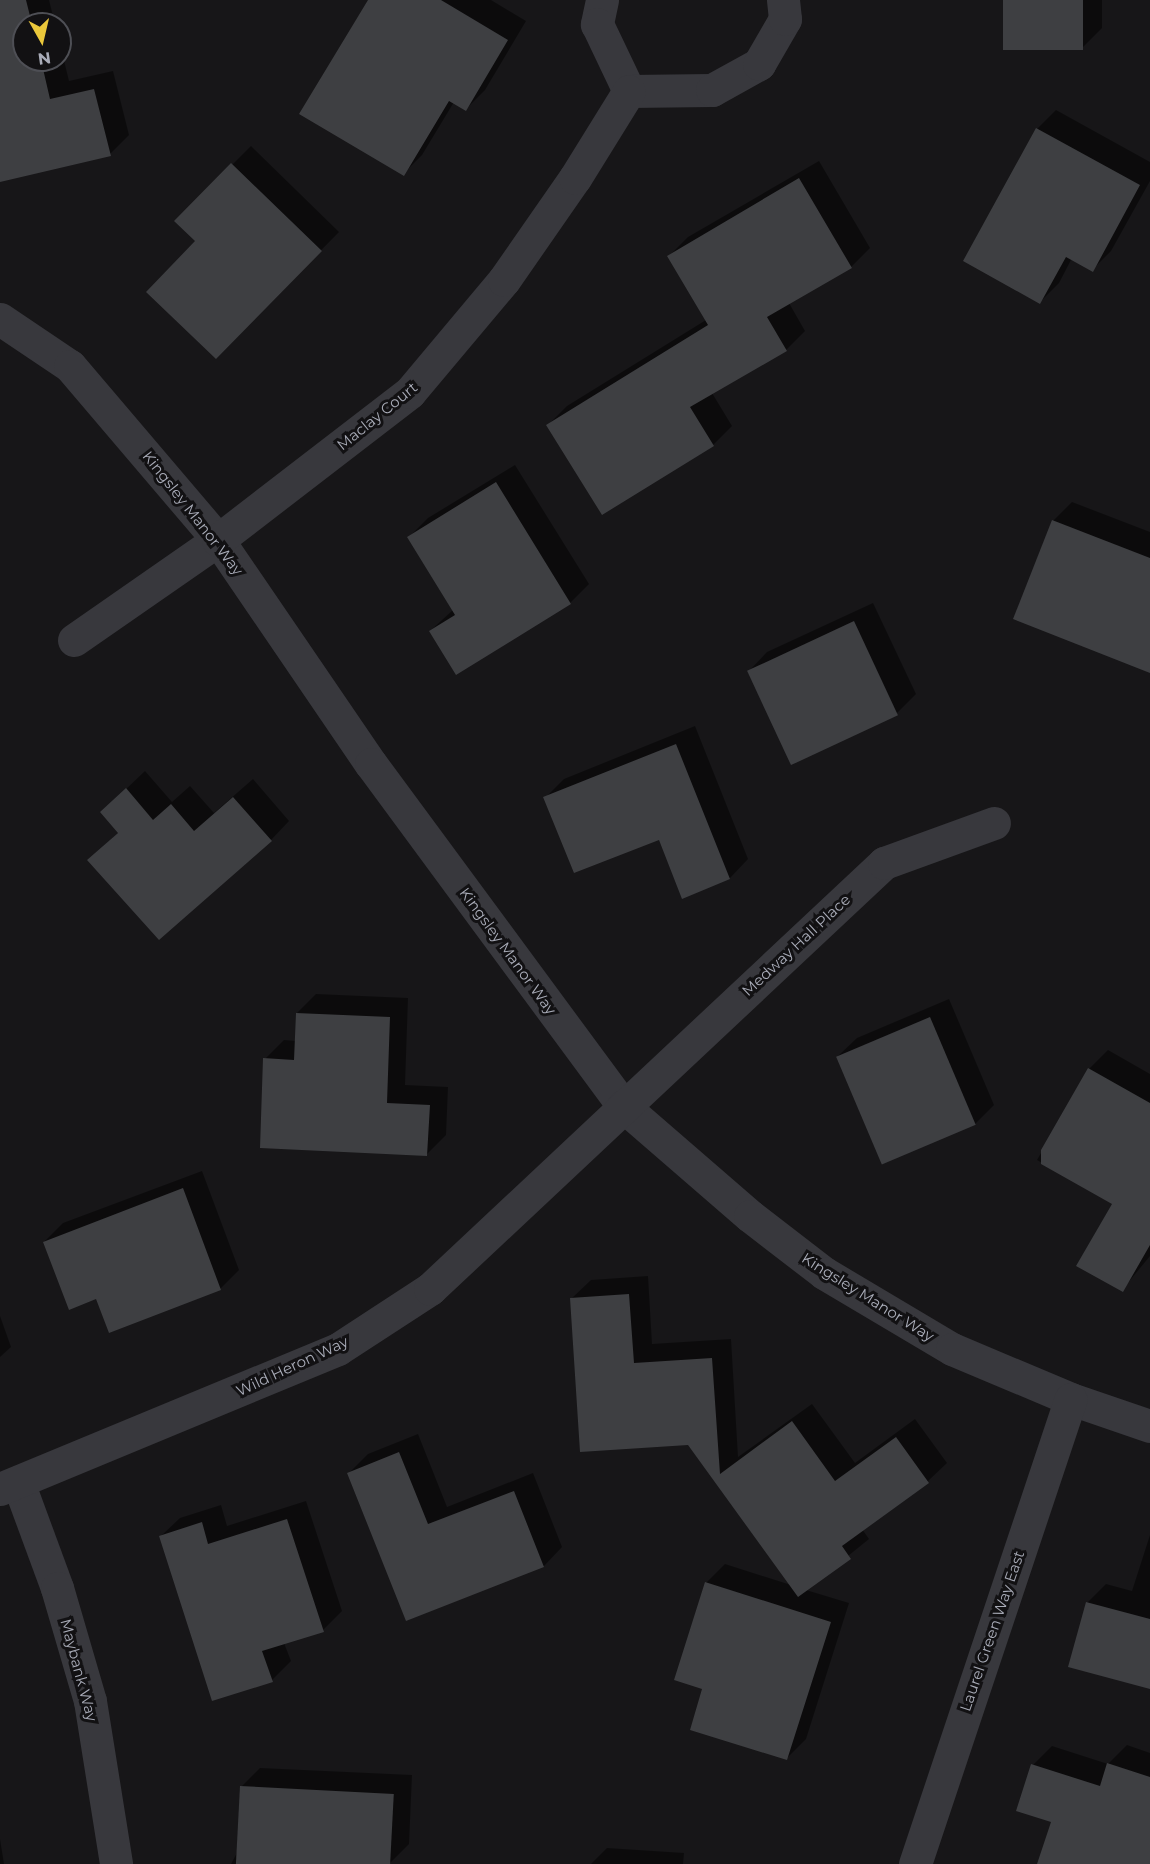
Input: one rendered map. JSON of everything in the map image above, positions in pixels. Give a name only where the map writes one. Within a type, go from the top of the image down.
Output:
[{"type":"street","points":[[602,0],[597,24],[629,91],[712,90],[759,64],[785,19],[783,0]]},
{"type":"street","name":"Maclay Court","points":[[74,640],[218,540],[411,392],[504,280],[575,178],[629,91]]},
{"type":"street","name":"Kingsley Manor Way","points":[[0,320],[70,366],[218,540],[371,765],[623,1106],[750,1216],[824,1273],[952,1349],[1071,1400],[1150,1426]]},
{"type":"street","name":"Medway Hall Place","points":[[623,1106],[884,863],[994,823]]},
{"type":"street","name":"Wild Heron Way","points":[[9,1486],[338,1348],[430,1289],[510,1218],[623,1106]]},
{"type":"street","name":"Laurel Green Way East","points":[[915,1864],[1071,1400]]},
{"type":"street","name":"Maybank Way","points":[[9,1486],[57,1588],[90,1701],[116,1864]]},
{"type":"building","points":[[0,0],[26,0],[29,12],[12,12],[12,72],[44,72],[50,99],[94,89],[111,156],[0,182]]},
{"type":"building","points":[[368,0],[441,0],[508,40],[466,111],[449,101],[404,176],[299,114]]},
{"type":"building","points":[[1003,0],[1083,0],[1083,50],[1003,50]]},
{"type":"building","points":[[1036,128],[1140,185],[1093,272],[1066,257],[1040,304],[963,261]]},
{"type":"building","points":[[231,163],[322,251],[216,359],[146,292],[195,241],[174,221]]},
{"type":"building","points":[[799,178],[852,268],[767,317],[787,351],[690,407],[714,446],[602,515],[546,425],[708,325],[667,256]]},
{"type":"building","points":[[496,482],[571,604],[456,675],[429,631],[455,615],[407,537]]},
{"type":"building","points":[[1052,520],[1150,558],[1150,673],[1013,619]]},
{"type":"building","points":[[854,621],[898,715],[791,765],[747,671]]},
{"type":"building","points":[[676,744],[730,879],[682,899],[659,840],[574,873],[543,797]]},
{"type":"building","points":[[126,788],[153,820],[171,804],[194,831],[233,797],[272,841],[159,940],[87,860],[118,833],[100,812]]},
{"type":"building","points":[[296,1013],[390,1017],[387,1103],[430,1105],[427,1156],[260,1148],[263,1058],[294,1060]]},
{"type":"building","points":[[930,1017],[976,1125],[882,1165],[836,1057]]},
{"type":"building","points":[[1088,1068],[1150,1103],[1150,1245],[1123,1292],[1076,1266],[1112,1204],[1041,1164],[1041,1150]]},
{"type":"building","points":[[183,1188],[221,1290],[109,1333],[96,1299],[69,1310],[43,1242]]},
{"type":"building","points":[[629,1294],[634,1363],[712,1358],[720,1474],[792,1421],[835,1481],[896,1437],[929,1483],[842,1546],[851,1559],[798,1597],[688,1445],[580,1452],[570,1298]]},
{"type":"building","points":[[399,1452],[428,1524],[514,1491],[544,1567],[406,1621],[347,1473]]},
{"type":"building","points":[[287,1519],[324,1632],[262,1651],[273,1682],[212,1701],[159,1536],[202,1522],[208,1544]]},
{"type":"building","points":[[705,1582],[831,1622],[787,1760],[690,1730],[702,1689],[674,1680]]},
{"type":"building","points":[[1086,1602],[1150,1619],[1150,1689],[1068,1667]]},
{"type":"building","points":[[1107,1763],[1150,1777],[1150,1864],[1037,1864],[1051,1822],[1016,1811],[1031,1764],[1100,1786]]},
{"type":"building","points":[[240,1786],[394,1794],[390,1864],[236,1864]]}]
